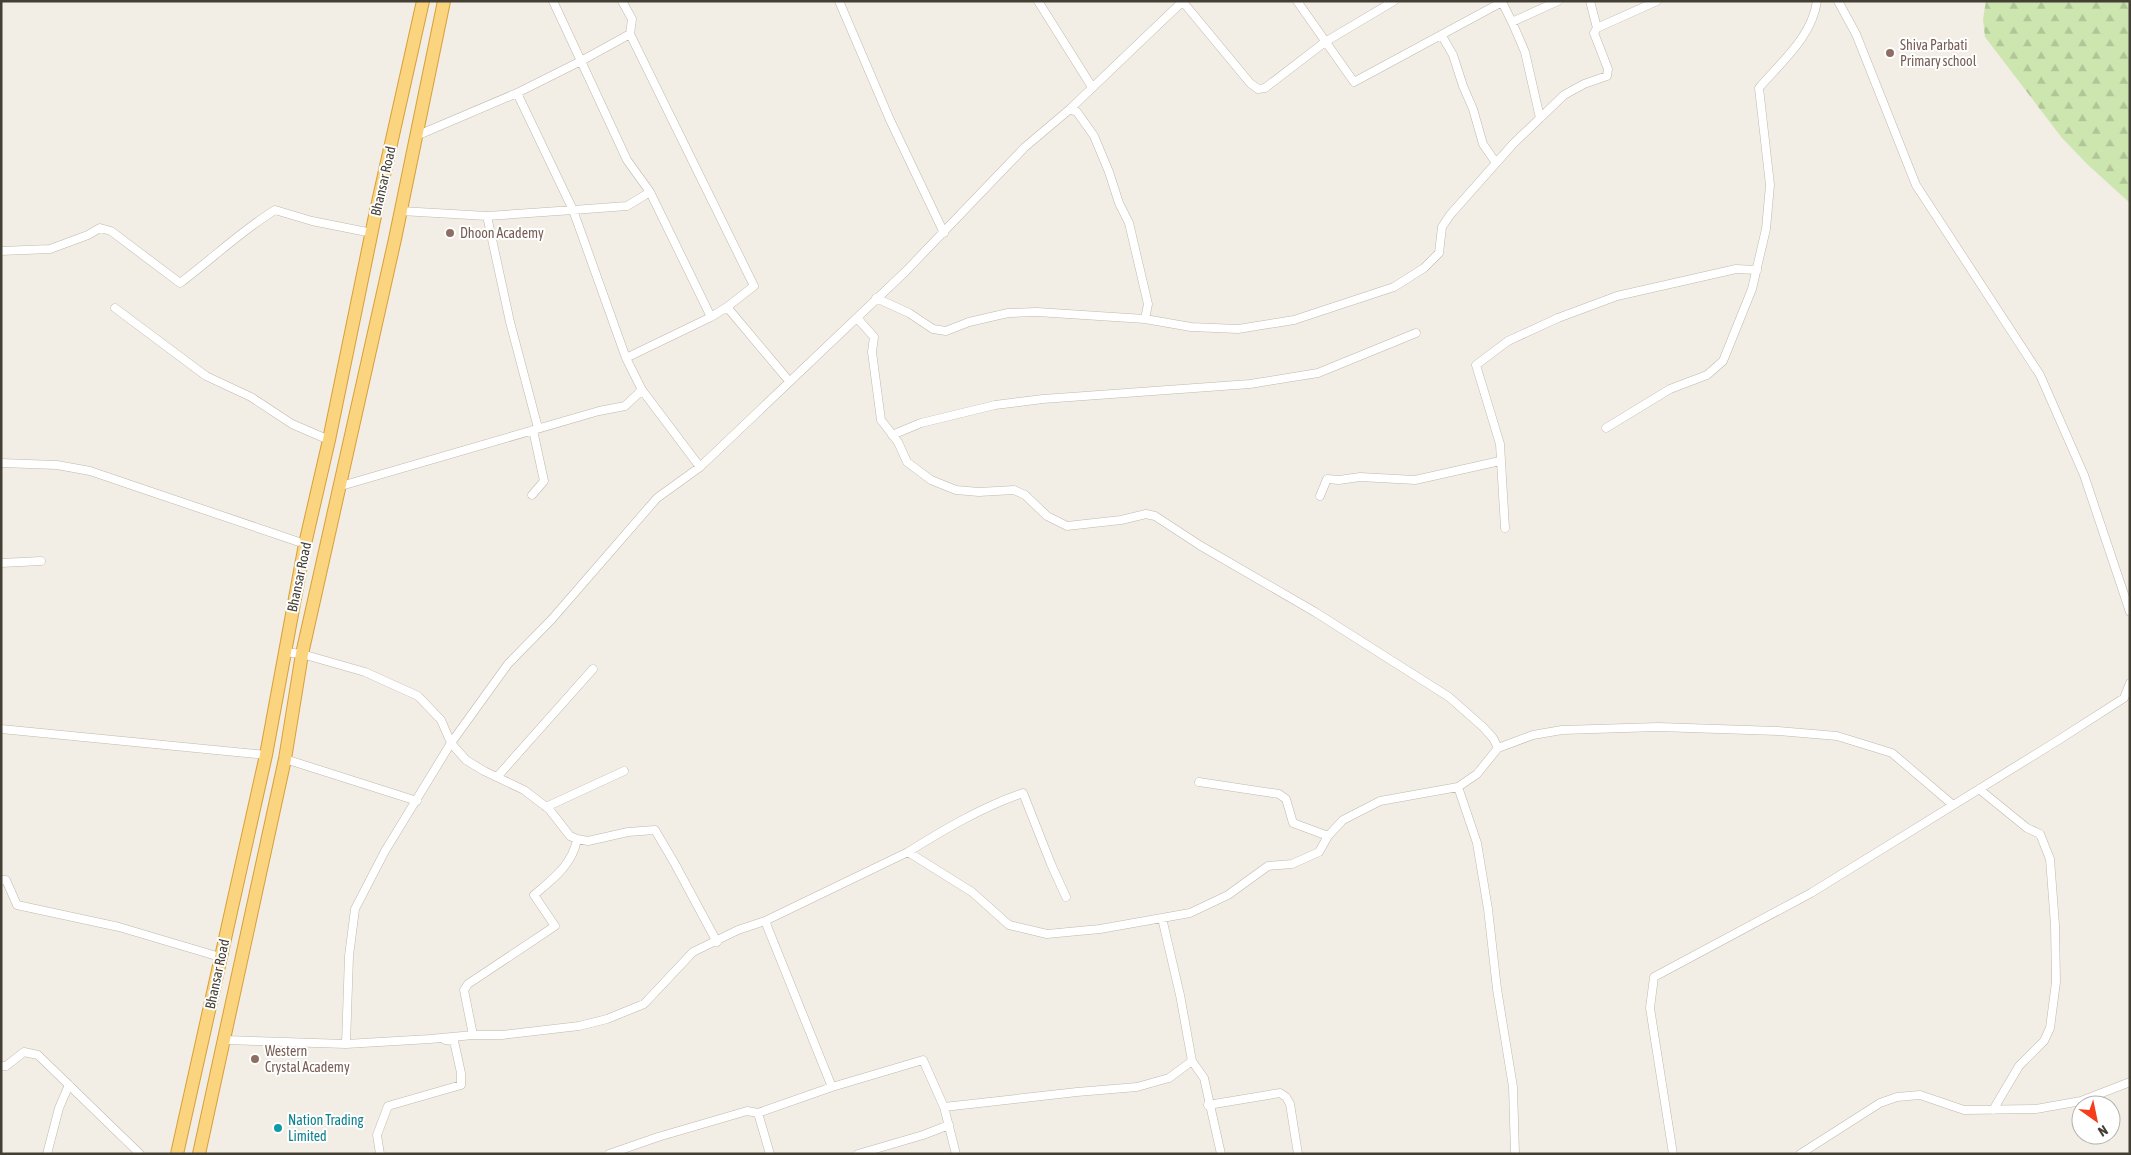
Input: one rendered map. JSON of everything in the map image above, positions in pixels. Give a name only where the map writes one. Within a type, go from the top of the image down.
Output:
[{"type":"highway","name":"Bhansar Road","points":[[177,1154],[266,755],[306,544],[376,211],[423,1]]},
{"type":"highway","name":"Bhansar Road","points":[[199,1154],[285,759],[302,654],[402,212],[444,1]]},
{"type":"street","points":[[553,1],[627,160],[650,192],[711,317]]},
{"type":"street","points":[[622,1],[632,19],[630,34],[754,286],[711,317],[626,358]]},
{"type":"street","points":[[839,1],[890,120],[944,233]]},
{"type":"street","points":[[1038,1],[1092,87]]},
{"type":"street","points":[[1297,1],[1354,82],[1502,2],[1525,52],[1540,118]]},
{"type":"street","points":[[346,1044],[349,956],[355,909],[385,851],[451,743],[508,664],[552,618],[657,498],[700,467],[944,233],[1026,147],[1070,109],[1183,2],[1250,83],[1258,89],[1265,88],[1325,42],[1394,1]]},
{"type":"street","points":[[1512,22],[1558,1]]},
{"type":"street","points":[[876,298],[909,313],[933,329],[946,331],[970,322],[1008,313],[1061,313],[1145,319],[1191,327],[1238,329],[1294,320],[1394,288],[1424,268],[1439,253],[1443,225],[1496,163],[1540,118],[1564,95],[1584,84],[1607,76],[1608,70],[1594,33],[1596,28],[1590,1]]},
{"type":"street","points":[[1596,28],[1658,1]]},
{"type":"street","points":[[1606,428],[1670,389],[1707,375],[1723,361],[1752,289],[1766,229],[1770,185],[1759,88],[1805,35],[1815,14],[1816,1]]},
{"type":"street","points":[[1838,1],[1856,34],[1916,184],[2040,375],[2084,475],[2130,612]]},
{"type":"street","points":[[416,136],[517,93],[630,34]]},
{"type":"street","points":[[1442,36],[1453,55],[1473,109],[1483,144],[1496,163]]},
{"type":"street","points":[[517,93],[573,210],[626,358],[642,390],[700,467]]},
{"type":"street","points":[[1070,109],[1077,112],[1094,136],[1110,172],[1119,203],[1129,223],[1148,304],[1145,319]]},
{"type":"street","points":[[402,212],[487,216],[627,206],[650,192]]},
{"type":"street","points":[[1,251],[50,248],[88,235],[100,228],[112,230],[180,283],[204,266],[229,242],[275,210],[312,221],[372,233]]},
{"type":"street","points":[[487,216],[535,429],[544,481],[532,495]]},
{"type":"street","points":[[1505,528],[1497,430],[1476,365],[1508,342],[1558,318],[1617,296],[1736,269],[1757,270]]},
{"type":"street","points":[[727,307],[790,381]]},
{"type":"street","points":[[115,308],[206,376],[251,398],[292,424],[329,440]]},
{"type":"street","points":[[857,318],[874,337],[872,352],[882,420],[907,462],[931,480],[956,490],[978,492],[1014,490],[1024,495],[1047,516],[1068,526],[1121,520],[1146,514],[1155,516],[1201,546],[1315,612],[1449,697],[1494,738],[1498,748]]},
{"type":"street","points":[[892,435],[922,423],[995,405],[1043,399],[1250,384],[1318,373],[1416,333]]},
{"type":"street","points":[[341,486],[535,429],[599,411],[625,406],[642,390]]},
{"type":"street","points":[[1320,496],[1327,480],[1360,477],[1415,480],[1500,461]]},
{"type":"street","points":[[1,463],[57,465],[90,471],[306,544]]},
{"type":"street","points":[[1,563],[41,561]]},
{"type":"street","points":[[284,652],[302,654],[365,672],[418,696],[441,720],[451,743],[466,760],[524,790],[546,806],[570,836],[588,841],[621,834],[655,830],[717,942]]},
{"type":"street","points":[[497,777],[593,669]]},
{"type":"street","points":[[1673,1154],[1650,1008],[1654,977],[1811,893],[2127,700],[2130,683]]},
{"type":"street","points":[[908,852],[972,892],[1009,925],[1047,934],[1100,929],[1190,913],[1228,894],[1268,866],[1292,864],[1319,852],[1328,836],[1343,820],[1380,801],[1458,787],[1477,774],[1498,748],[1533,735],[1571,730],[1658,727],[1778,731],[1837,736],[1892,753],[1953,805]]},
{"type":"street","points":[[1,729],[266,755]]},
{"type":"street","points":[[285,759],[417,801]]},
{"type":"street","points":[[546,806],[624,771]]},
{"type":"street","points":[[1199,782],[1278,794],[1286,799],[1293,823],[1328,836]]},
{"type":"street","points":[[1458,787],[1477,843],[1488,909],[1497,989],[1513,1087],[1515,1154]]},
{"type":"street","points":[[1979,789],[2027,828],[2040,834],[2050,859],[2055,925],[2056,982],[2050,1028],[2044,1041],[2019,1066],[1993,1110]]},
{"type":"street","points":[[225,1040],[346,1044],[473,1035],[502,1035],[579,1026],[607,1019],[644,1004],[694,952],[738,930],[765,921],[908,852],[989,806],[1023,793],[1066,897]]},
{"type":"street","points":[[473,1035],[464,990],[468,984],[554,926],[534,895],[558,875],[575,852],[577,839]]},
{"type":"street","points":[[1,880],[6,880],[17,905],[119,927],[220,957]]},
{"type":"street","points":[[1162,918],[1180,995],[1192,1061],[1204,1078],[1208,1105],[1220,1154]]},
{"type":"street","points":[[765,921],[832,1087]]},
{"type":"street","points":[[380,1154],[377,1135],[388,1106],[461,1085],[462,1073],[454,1041],[430,1039]]},
{"type":"street","points":[[1,1066],[6,1066],[24,1052],[38,1055],[140,1154]]},
{"type":"street","points":[[609,1154],[729,1115],[747,1111],[758,1113],[832,1087],[923,1060],[944,1108],[956,1154]]},
{"type":"street","points":[[944,1108],[1048,1095],[1137,1087],[1169,1078],[1192,1061]]},
{"type":"street","points":[[1800,1154],[1880,1103],[1896,1097],[1920,1095],[1964,1110],[2036,1109],[2081,1100],[2130,1082]]},
{"type":"street","points":[[47,1154],[59,1108],[69,1085]]},
{"type":"street","points":[[1208,1105],[1280,1093],[1286,1097],[1290,1104],[1298,1154]]},
{"type":"street","points":[[758,1113],[770,1154]]},
{"type":"street","points":[[858,1154],[949,1126]]},
{"type":"green space","points":[[1986,1],[2130,1],[2130,203],[2088,165],[2062,138],[1985,37],[1983,19]]},
{"type":"place","name":"Shiva Parbati Primary school","points":[[1890,53]]},
{"type":"place","name":"Dhoon Academy","points":[[450,233]]},
{"type":"place","name":"Western Crystal Academy","points":[[255,1059]]},
{"type":"place","name":"Nation Trading Limited","points":[[278,1128]]}]
